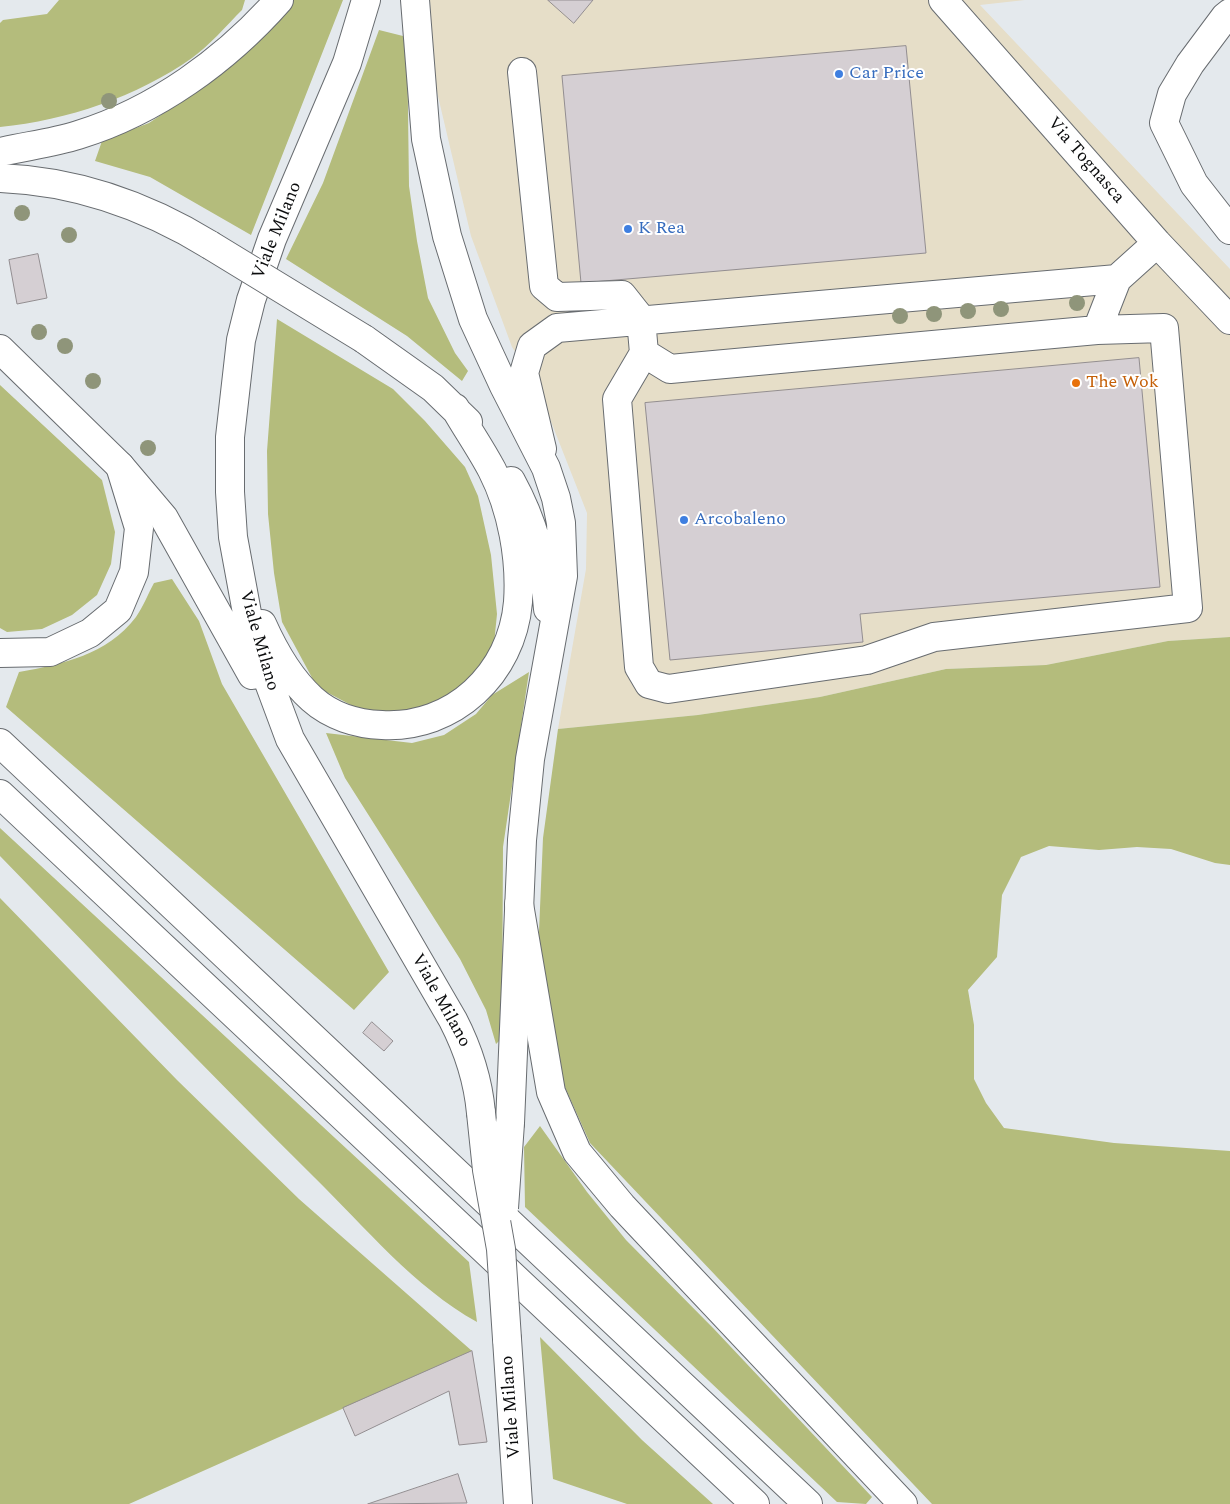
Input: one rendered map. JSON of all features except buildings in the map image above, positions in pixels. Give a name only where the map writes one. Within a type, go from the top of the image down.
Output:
[{"type":"main road","points":[[0,152],[77,136],[147,105],[179,87],[236,44],[279,0]]},
{"type":"main road","name":"Viale Milano","points":[[415,0],[426,139],[446,236],[473,320],[546,468],[556,498],[564,551],[560,599],[530,759],[522,840],[510,1122],[501,1249]]},
{"type":"main road","name":"Via Tognasca","points":[[943,0],[1157,243],[1230,320]]},
{"type":"main road","name":"Viale Milano","points":[[366,1],[347,63],[272,239],[251,300],[241,340],[230,437],[230,492],[233,537],[258,653],[290,738],[460,1033],[476,1077],[487,1170],[501,1249],[518,1504]]},
{"type":"main road","points":[[1230,13],[1225,16],[1190,64],[1172,94],[1164,123],[1194,184],[1230,230]]},
{"type":"main road","points":[[522,72],[544,286],[557,297],[622,295],[641,319],[644,353],[617,399],[639,667],[649,684],[668,689],[867,660],[934,637],[1188,608],[1164,328],[1097,330],[670,369],[644,353]]},
{"type":"main road","points":[[0,178],[58,184],[110,197],[150,212],[210,245],[364,339],[433,388],[455,408],[490,447],[505,469],[524,507],[536,540],[547,591],[546,670]]},
{"type":"main road","points":[[1097,330],[1117,279],[1157,243]]},
{"type":"main road","points":[[546,468],[524,373],[532,346],[557,328],[641,319],[1117,279]]},
{"type":"main road","points":[[0,349],[120,466],[164,518],[290,738]]},
{"type":"main road","points":[[239,570],[269,639],[297,684],[313,700],[332,712],[350,720],[370,725],[392,726],[428,720],[445,714],[462,704],[479,689],[501,660],[515,623],[518,578],[514,538],[500,490],[492,470],[455,408]]},
{"type":"main road","points":[[0,653],[50,652],[90,633],[118,610],[134,572],[139,528],[120,466]]},
{"type":"main road","points":[[0,743],[808,1504]]},
{"type":"main road","points":[[0,794],[755,1504]]},
{"type":"main road","points":[[519,904],[550,1092],[577,1152],[622,1206],[903,1504]]},
{"type":"shaded area","points":[[430,0],[1025,0],[980,5],[1230,269],[1230,637],[1168,641],[1046,665],[946,669],[820,697],[698,715],[558,729],[586,569],[587,513],[537,386],[512,347],[471,236],[433,75]]},
{"type":"green space","points":[[59,0],[245,0],[242,10],[205,47],[192,58],[148,84],[100,105],[76,112],[51,119],[0,127],[0,23],[3,20],[47,14]]},
{"type":"green space","points":[[293,0],[343,0],[251,235],[150,177],[95,161],[102,141],[149,123],[219,76],[272,26]]},
{"type":"green space","points":[[379,30],[407,37],[409,186],[417,241],[428,298],[455,353],[468,371],[462,381],[407,336],[286,259],[323,183]]},
{"type":"green space","points":[[277,319],[393,389],[425,421],[465,467],[478,496],[491,555],[497,614],[493,654],[455,691],[437,702],[409,712],[364,712],[317,687],[282,622],[274,573],[268,514],[267,451]]},
{"type":"green space","points":[[0,385],[102,480],[115,532],[111,564],[97,595],[72,615],[42,629],[7,632],[0,628]]},
{"type":"green space","points":[[172,579],[199,621],[222,684],[389,972],[354,1010],[6,707],[19,672],[83,656],[112,641],[136,617],[154,583]]},
{"type":"green space","points":[[1230,637],[1230,865],[1215,863],[1171,849],[1137,847],[1099,850],[1049,846],[1021,857],[1002,895],[997,957],[968,990],[974,1025],[974,1079],[986,1103],[1004,1128],[1114,1143],[1230,1151],[1230,1504],[932,1504],[590,1143],[564,1085],[538,955],[543,838],[558,729],[698,715],[820,697],[946,669],[1046,665],[1168,641]]},
{"type":"green space","points":[[529,672],[503,847],[502,1038],[496,1044],[486,1010],[460,959],[345,778],[326,733],[412,743],[444,735],[476,714],[492,695]]},
{"type":"green space","points":[[0,828],[469,1262],[477,1322],[432,1292],[411,1274],[195,1058],[0,856]]},
{"type":"green space","points":[[0,898],[177,1080],[299,1199],[472,1351],[129,1504],[0,1504]]},
{"type":"green space","points":[[540,1126],[587,1192],[626,1240],[714,1329],[872,1497],[866,1504],[837,1502],[525,1207],[524,1147]]},
{"type":"green space","points":[[540,1337],[642,1440],[713,1504],[627,1504],[553,1479]]},
{"type":"place","name":"Car Price","points":[[839,74]]},
{"type":"place","name":"K Rea","points":[[628,229]]},
{"type":"place","name":"The Wok","points":[[1076,383]]},
{"type":"place","name":"Arcobaleno","points":[[684,520]]}]
